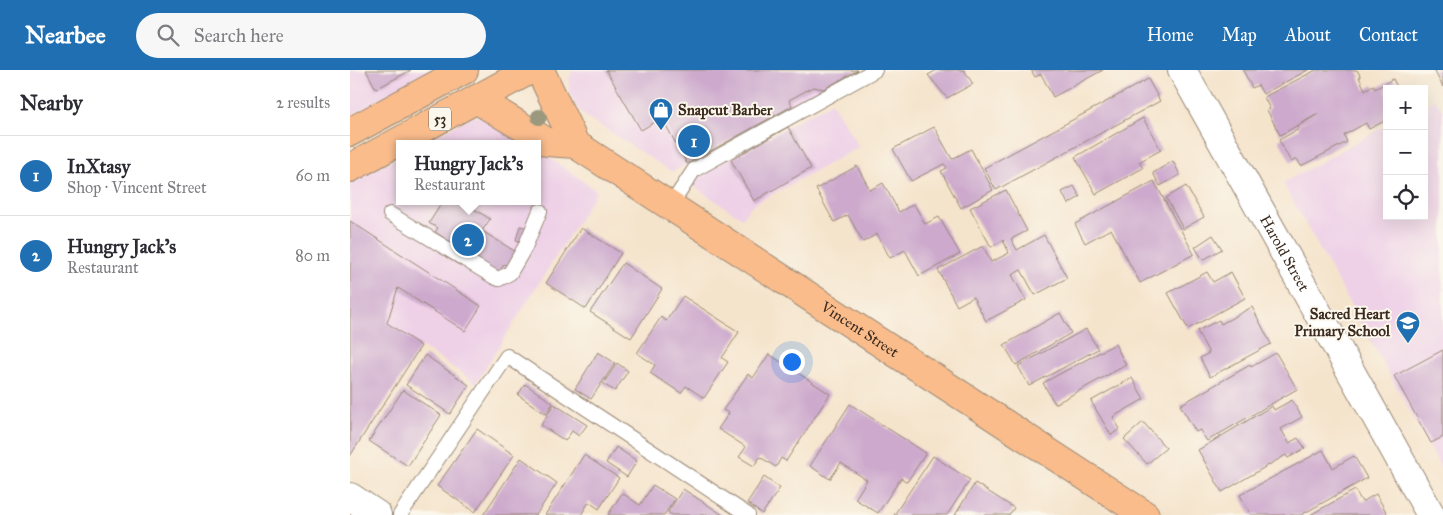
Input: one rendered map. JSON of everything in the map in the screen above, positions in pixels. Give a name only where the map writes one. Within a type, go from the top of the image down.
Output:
[{"type":"main road","name":"53","points":[[350,132],[464,70]]},
{"type":"main road","name":"53","points":[[401,140],[530,70]]},
{"type":"main road","points":[[540,70],[575,144]]},
{"type":"main road","name":"Vincent Street","points":[[476,99],[547,142],[575,144],[670,204],[1145,515]]},
{"type":"main road","name":"53","points":[[350,168],[396,143]]},
{"type":"street","name":"Harold Street","points":[[1182,70],[1431,515]]},
{"type":"street","points":[[350,497],[377,515]]},
{"type":"lane","points":[[670,204],[694,170],[875,70]]},
{"type":"lane","points":[[390,214],[498,279],[510,274],[525,247],[540,211]]},
{"type":"lane","points":[[400,515],[507,356],[748,515]]},
{"type":"shaded area","points":[[350,70],[435,70],[350,116]]},
{"type":"shaded area","points":[[573,70],[858,70],[672,172],[584,115],[574,104],[569,90],[569,78]]},
{"type":"shaded area","name":"Sacred Heart Primary School","points":[[1435,99],[1443,111],[1443,471],[1283,183],[1383,127],[1383,220],[1428,220],[1428,103]]},
{"type":"shaded area","points":[[832,102],[859,147],[751,206],[742,218],[693,186],[702,173]]},
{"type":"shaded area","points":[[486,116],[524,140],[428,140],[471,117]]},
{"type":"shaded area","points":[[541,152],[597,191],[476,383],[421,346],[350,456],[350,182],[396,158],[396,205],[541,205]]},
{"type":"building","points":[[366,70],[411,70],[376,89]]},
{"type":"building","points":[[606,70],[858,70],[824,89],[813,87],[789,100],[792,106],[687,164],[662,118],[641,130]]},
{"type":"building","points":[[937,70],[964,70],[973,84],[947,98],[928,75]]},
{"type":"building","points":[[1031,70],[1103,70],[1053,97],[1041,74],[1035,77]]},
{"type":"building","points":[[1243,70],[1308,70],[1263,94],[1258,85],[1252,88]]},
{"type":"building","points":[[1316,70],[1357,70],[1365,90],[1373,85],[1375,89],[1393,79],[1396,85],[1383,85],[1383,122],[1369,129],[1366,123],[1344,135],[1347,142],[1301,166],[1297,159],[1291,162],[1279,140],[1299,129],[1298,126],[1318,114],[1280,135],[1267,110],[1270,109],[1264,97]]},
{"type":"building","points":[[1434,70],[1443,70],[1443,87]]},
{"type":"building","points":[[1148,79],[1160,101],[996,190],[984,168]]},
{"type":"building","points":[[1143,118],[1161,150],[1139,162],[1143,168],[1096,194],[1075,157]]},
{"type":"building","points":[[788,127],[811,168],[754,201],[731,160]]},
{"type":"building","points":[[934,127],[952,159],[971,149],[993,190],[961,208],[941,171],[947,168],[944,164],[911,181],[893,149]]},
{"type":"building","points":[[1173,161],[1180,175],[1160,186],[1153,173]]},
{"type":"building","points":[[857,166],[870,190],[883,183],[899,212],[914,204],[925,224],[939,217],[960,254],[919,276],[905,250],[890,258],[877,234],[863,242],[848,215],[834,222],[816,189]]},
{"type":"building","points":[[1154,181],[1194,254],[1140,283],[1111,229],[1085,243],[1075,224]]},
{"type":"building","points":[[1074,186],[1080,197],[1068,204],[1062,192]]},
{"type":"building","points":[[1186,186],[1204,217],[1183,229],[1166,198]]},
{"type":"building","points":[[1006,190],[1027,231],[1011,239],[1017,250],[1044,235],[1067,278],[1035,295],[1021,270],[1012,275],[1026,300],[986,321],[973,297],[957,306],[938,270],[983,246],[991,262],[1009,253],[1003,240],[991,247],[970,208]]},
{"type":"building","points":[[440,205],[467,205],[490,219],[482,231],[521,255],[512,269],[504,264],[498,274],[468,255],[461,266],[446,257],[454,244],[435,232],[438,228],[429,223]]},
{"type":"building","points":[[350,221],[481,306],[465,331],[398,288],[387,323],[421,346],[350,456]]},
{"type":"building","points":[[520,226],[532,229],[527,244],[516,240]]},
{"type":"building","points":[[581,228],[621,253],[586,309],[546,283]]},
{"type":"building","points":[[1213,235],[1222,249],[1203,260],[1195,247]]},
{"type":"building","points":[[623,263],[662,289],[631,338],[590,312]]},
{"type":"building","points":[[1207,272],[1213,282],[1231,272],[1245,298],[1188,329],[1168,293]]},
{"type":"building","points":[[683,296],[739,332],[722,358],[728,362],[704,398],[686,386],[681,393],[650,373],[655,365],[637,353],[661,317],[666,321]]},
{"type":"building","points":[[1252,307],[1271,344],[1210,377],[1200,358],[1209,353],[1197,331],[1219,320],[1221,324]]},
{"type":"building","points":[[1060,313],[1071,333],[1016,365],[1004,345]]},
{"type":"building","points":[[1086,329],[1098,349],[1029,386],[1018,366]]},
{"type":"building","points":[[1115,344],[1126,365],[1055,404],[1043,383]]},
{"type":"building","points":[[1443,350],[1443,437],[1431,443],[1394,376]]},
{"type":"building","points":[[598,352],[615,363],[591,399],[575,389]]},
{"type":"building","points":[[1276,353],[1297,389],[1207,441],[1200,430],[1196,432],[1180,405],[1250,365],[1251,367]]},
{"type":"building","points":[[769,354],[830,394],[786,461],[781,458],[776,467],[760,457],[754,466],[739,457],[746,447],[718,429],[729,413],[723,410],[748,374],[753,378]]},
{"type":"building","points":[[425,355],[469,385],[450,414],[406,385]]},
{"type":"building","points":[[617,363],[628,371],[615,391],[603,384]]},
{"type":"building","points":[[1132,378],[1144,399],[1113,417],[1120,429],[1111,435],[1091,401]]},
{"type":"building","points":[[525,384],[553,403],[546,414],[518,395]]},
{"type":"building","points":[[403,390],[441,415],[408,466],[369,441]]},
{"type":"building","points":[[1292,400],[1302,417],[1281,429],[1289,443],[1298,438],[1305,448],[1288,458],[1286,455],[1222,492],[1198,450],[1272,406],[1274,410]]},
{"type":"building","points":[[554,404],[587,425],[579,436],[572,431],[565,441],[541,425]]},
{"type":"building","points":[[850,404],[926,453],[907,482],[901,478],[878,513],[855,499],[867,480],[841,463],[830,479],[810,466]]},
{"type":"building","points":[[1143,422],[1166,448],[1147,464],[1124,439]]},
{"type":"building","points":[[477,429],[514,455],[475,512],[437,486]]},
{"type":"building","points":[[616,447],[637,461],[627,477],[606,463]]},
{"type":"building","points":[[1323,450],[1333,468],[1354,456],[1367,478],[1301,515],[1251,515],[1240,495]]},
{"type":"building","points":[[584,455],[619,478],[599,509],[589,502],[581,515],[545,515]]},
{"type":"building","points":[[933,456],[970,480],[947,515],[894,515]]},
{"type":"building","points":[[521,458],[557,483],[536,515],[483,515]]},
{"type":"building","points":[[764,477],[780,488],[762,514],[747,503]]},
{"type":"building","points":[[975,483],[1014,508],[1009,515],[955,515]]},
{"type":"building","points":[[653,485],[675,499],[664,515],[608,515],[622,493],[640,505]]},
{"type":"building","points":[[683,489],[723,515],[672,515],[668,512]]},
{"type":"building","points":[[1355,490],[1362,502],[1376,494],[1388,515],[1310,515]]},
{"type":"place","name":"Snapcut Barber","points":[[661,131]]},
{"type":"place","name":"InXtasy","points":[[694,141]]},
{"type":"place","name":"Hungry Jack's","points":[[468,240]]},
{"type":"place","name":"Sacred Heart Primary School","points":[[1408,344]]}]
